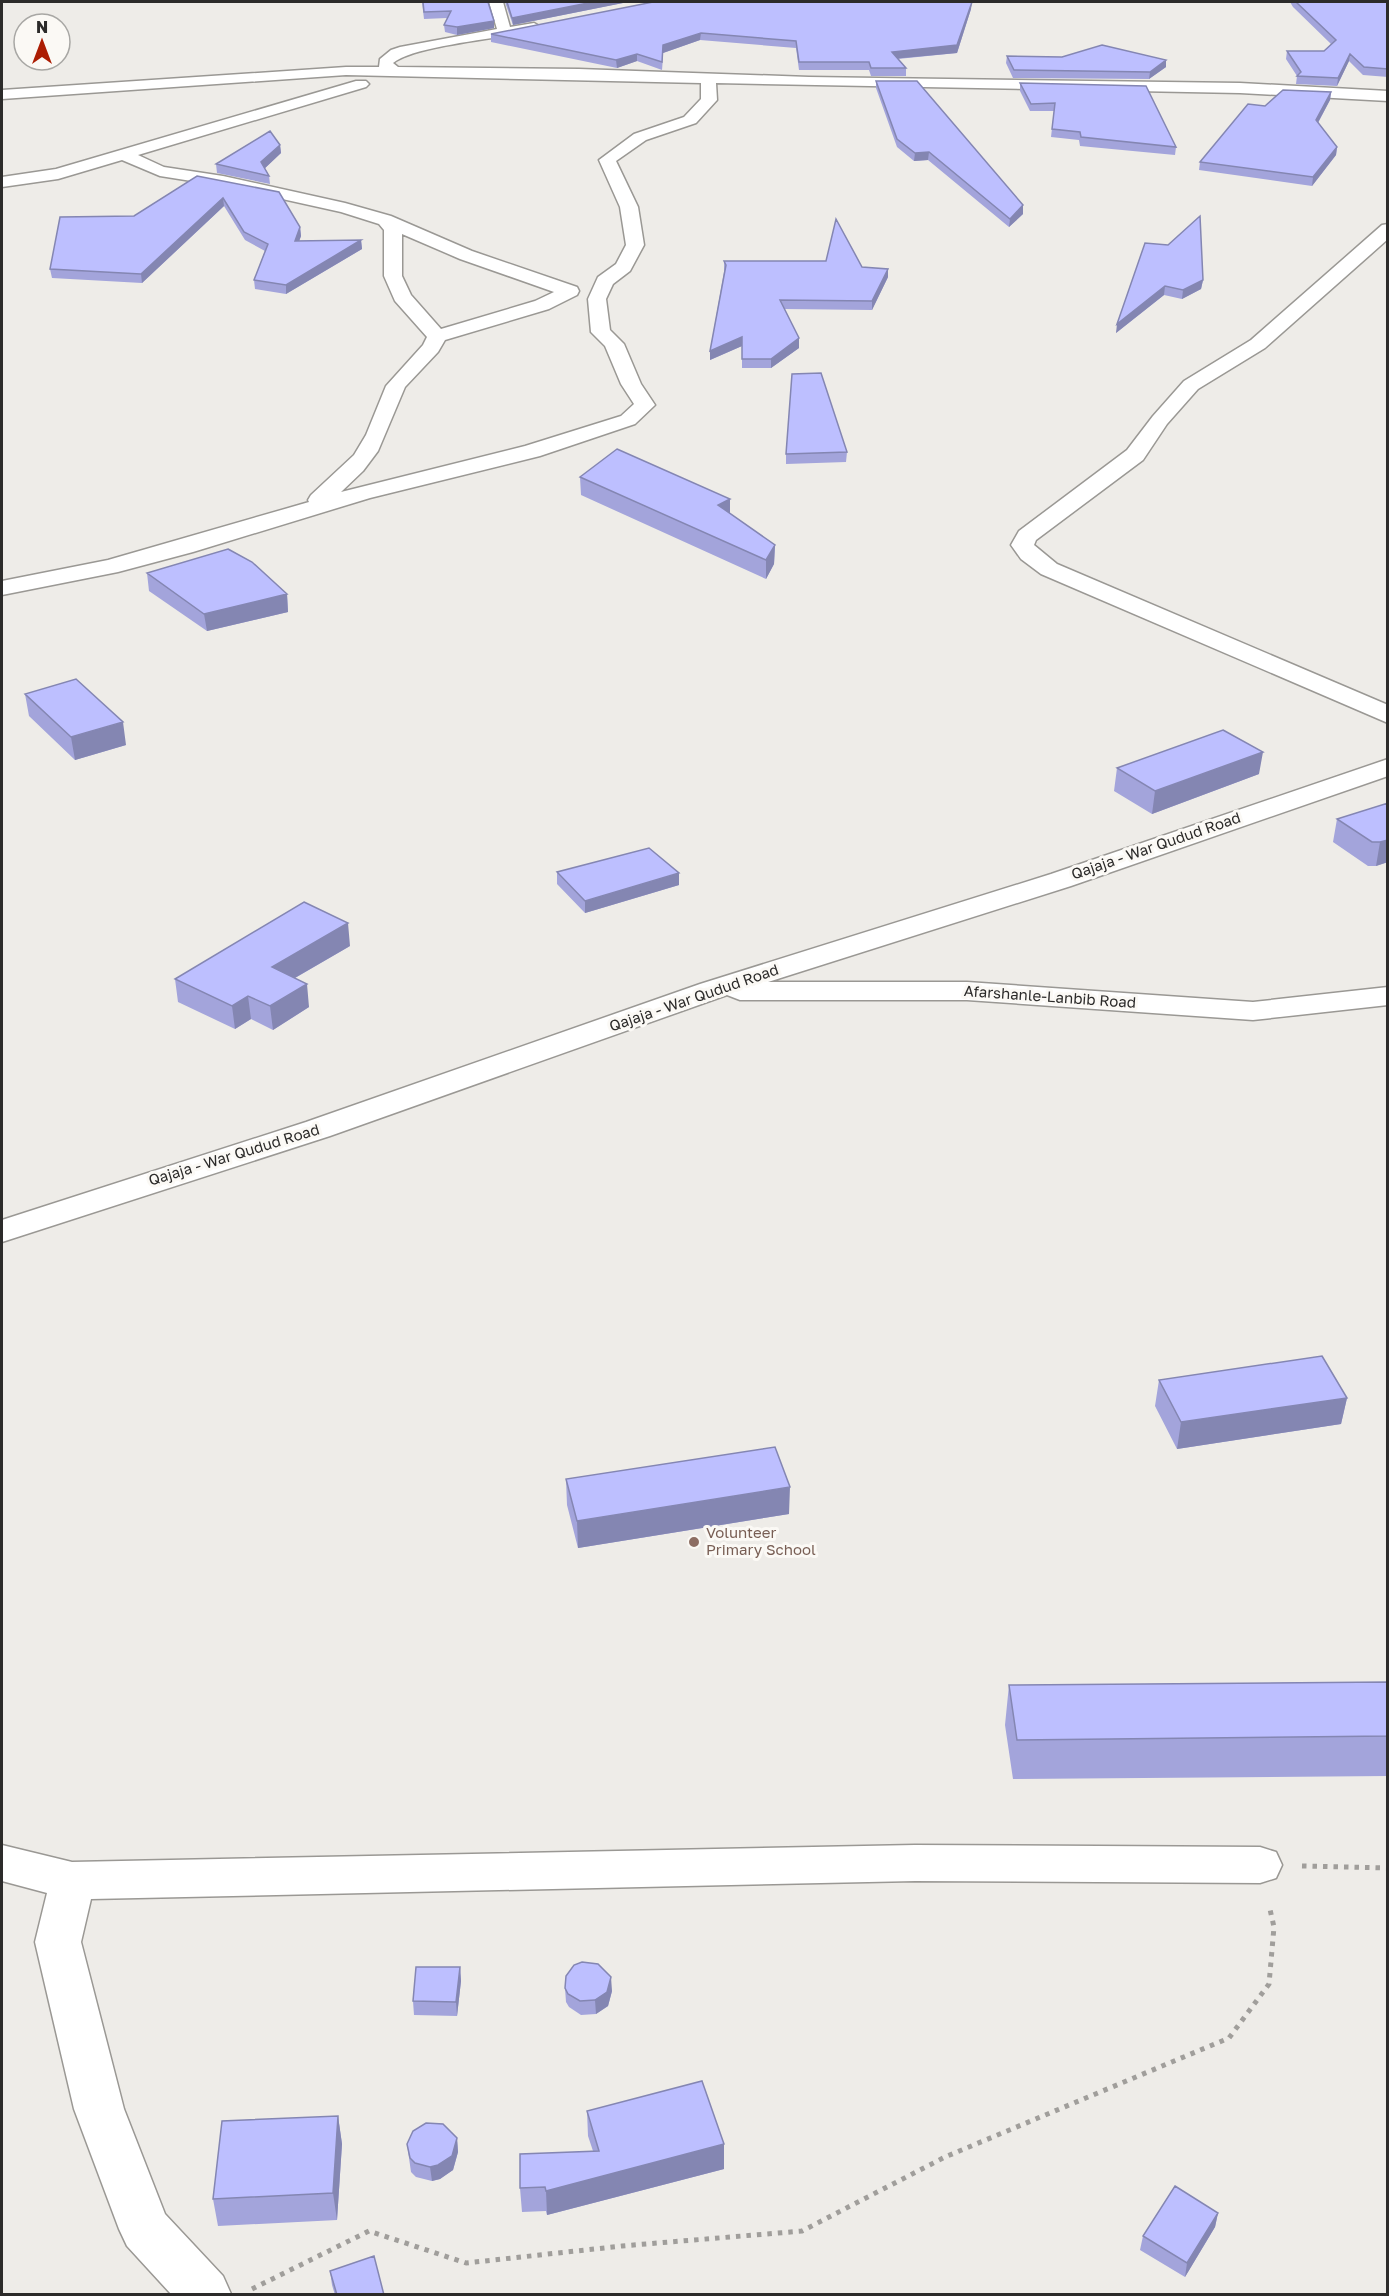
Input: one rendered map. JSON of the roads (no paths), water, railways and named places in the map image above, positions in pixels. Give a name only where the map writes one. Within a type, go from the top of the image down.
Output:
[{"type":"street","points":[[496,2],[505,33]]},
{"type":"street","points":[[405,71],[386,65],[385,62],[396,53],[405,50],[551,23]]},
{"type":"street","points":[[2,95],[346,71],[405,71],[809,82],[1240,88],[1388,96]]},
{"type":"street","points":[[2,182],[58,174],[405,71]]},
{"type":"street","points":[[437,336],[542,305],[570,291],[605,281],[624,267],[635,245],[629,207],[607,160],[639,137],[690,120],[709,100],[708,78]]},
{"type":"street","points":[[122,154],[160,171],[345,208],[385,220],[466,255],[570,291]]},
{"type":"street","points":[[308,509],[357,468],[374,441],[394,387],[436,344],[437,336],[402,297],[393,276],[393,229],[385,220]]},
{"type":"street","points":[[1388,229],[1258,344],[1191,385],[1160,420],[1135,455],[1027,536],[1022,545],[1029,554],[1049,569],[1388,715]]},
{"type":"street","points":[[2,588],[110,567],[185,547],[362,493],[532,451],[628,420],[645,405],[631,384],[614,344],[601,332],[597,299],[605,281]]},
{"type":"street","name":"Qajaja - War Qudud Road","points":[[2,1230],[318,1129],[711,990],[1060,880],[1388,767]]},
{"type":"street","name":"Afarshanle-Lanbib Road","points":[[711,990],[967,991],[1253,1011],[1388,996]]},
{"type":"street","points":[[2,1863],[72,1881],[915,1863],[1260,1865]]},
{"type":"street","points":[[72,1881],[58,1942],[99,2109],[145,2229],[205,2295]]},
{"type":"place","name":"Volunteer Primary School","points":[[694,1542]]}]
